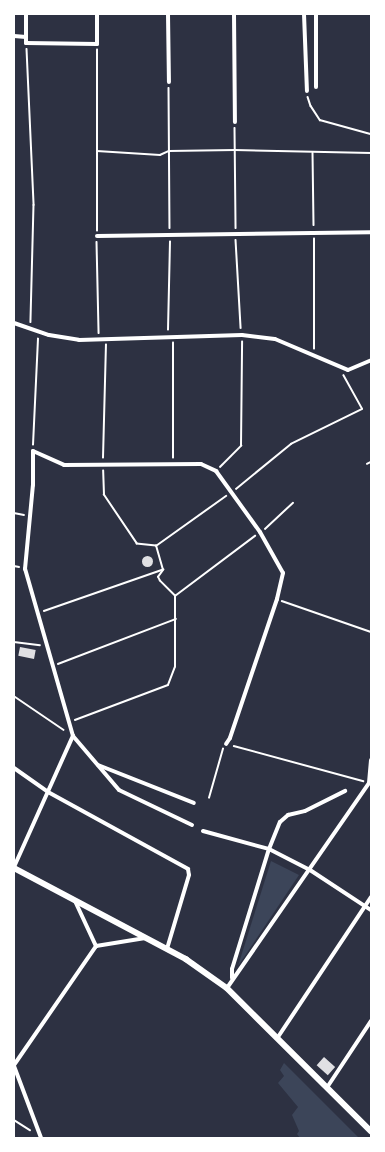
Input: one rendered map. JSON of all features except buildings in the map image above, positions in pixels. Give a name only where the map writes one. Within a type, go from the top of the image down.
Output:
[{"type":"street","points":[[26,14],[26,43],[97,44],[97,14]]},
{"type":"street","points":[[168,14],[169,82]]},
{"type":"street","points":[[234,14],[235,122]]},
{"type":"street","points":[[304,14],[307,91]]},
{"type":"street","points":[[316,14],[316,87]]},
{"type":"street","points":[[14,36],[26,37]]},
{"type":"street","points":[[96,236],[371,232]]},
{"type":"street","points":[[14,323],[38,331],[79,340],[99,338],[171,338],[242,335],[275,340],[314,355],[339,368],[348,370],[371,360]]},
{"type":"street","points":[[192,825],[119,790],[73,736],[46,645],[39,612],[25,569],[31,516],[33,452],[64,465],[103,467],[201,464],[216,471],[232,491],[260,532],[283,573],[277,599],[230,738],[226,744]]},
{"type":"street","points":[[73,736],[14,868],[186,959],[227,988],[328,1086],[371,1131]]},
{"type":"street","points":[[227,988],[232,978],[310,870],[370,783],[371,760]]},
{"type":"street","points":[[98,765],[194,803]]},
{"type":"street","points":[[14,768],[48,792],[188,869],[189,875],[167,949]]},
{"type":"street","points":[[232,978],[232,970],[269,849],[284,818],[345,791]]},
{"type":"street","points":[[203,831],[269,849],[310,870],[371,910]]},
{"type":"street","points":[[278,1037],[371,897]]},
{"type":"street","points":[[75,901],[96,946]]},
{"type":"street","points":[[39,1137],[14,1065],[96,946],[145,938]]},
{"type":"street","points":[[328,1086],[371,1021]]},
{"type":"street","points":[[366,1028],[371,1033]]},
{"type":"path","points":[[26,43],[34,205],[31,328]]},
{"type":"path","points":[[97,44],[96,236],[99,338]]},
{"type":"path","points":[[169,82],[172,464]]},
{"type":"path","points":[[307,91],[311,106],[320,120],[371,134]]},
{"type":"path","points":[[216,471],[241,446],[242,335],[236,235],[235,122]]},
{"type":"path","points":[[97,152],[160,155],[169,151],[235,150],[313,153],[371,153]]},
{"type":"path","points":[[313,153],[314,355]]},
{"type":"path","points":[[33,452],[38,331]]},
{"type":"path","points":[[106,338],[103,467],[104,494],[137,544],[156,546],[232,491],[291,444],[362,409],[339,368]]},
{"type":"path","points":[[367,464],[371,462]]},
{"type":"path","points":[[175,596],[260,532],[293,504]]},
{"type":"path","points":[[14,513],[31,516]]},
{"type":"path","points":[[156,546],[163,570]]},
{"type":"path","points":[[39,612],[163,570]]},
{"type":"path","points":[[70,722],[168,685],[175,667],[175,596],[158,577],[163,570]]},
{"type":"path","points":[[277,599],[371,632]]},
{"type":"path","points":[[52,666],[176,619]]},
{"type":"path","points":[[14,642],[46,645]]},
{"type":"path","points":[[14,696],[73,736]]},
{"type":"path","points":[[209,798],[217,765],[226,744],[370,783]]},
{"type":"path","points":[[14,1120],[39,1137]]},
{"type":"shaded area","points":[[271,861],[299,875],[238,966]]},
{"type":"shaded area","points":[[284,1063],[359,1138],[300,1138],[297,1134],[299,1131],[292,1115],[298,1107],[278,1083],[284,1076],[280,1070]]}]
